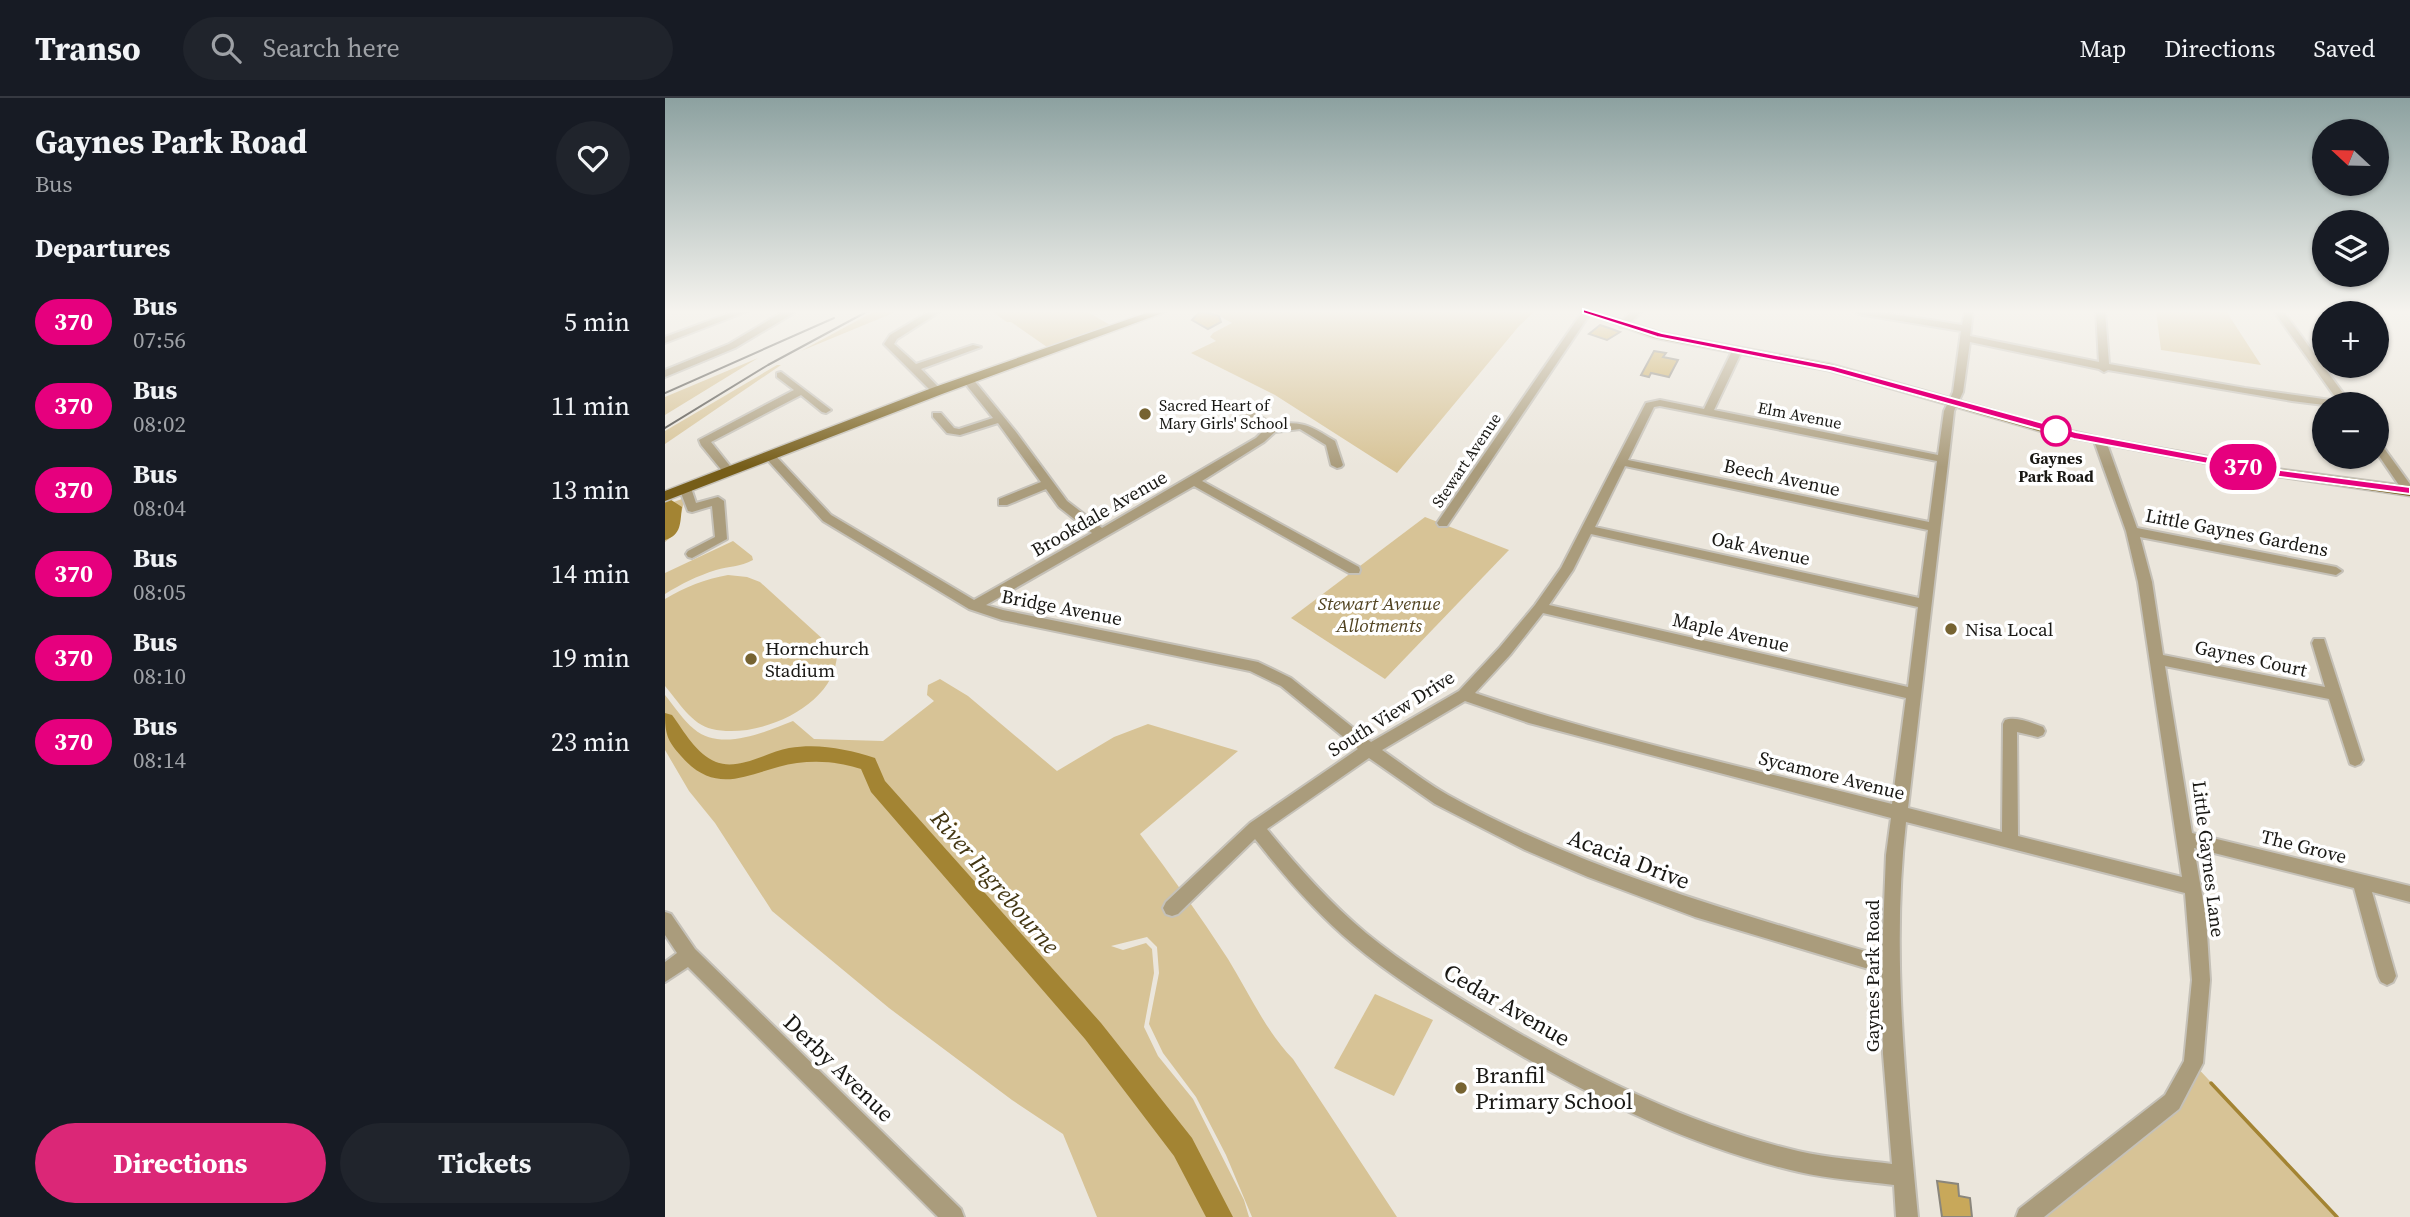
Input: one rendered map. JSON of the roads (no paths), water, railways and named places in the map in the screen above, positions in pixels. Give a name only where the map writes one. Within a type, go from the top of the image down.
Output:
[{"type":"main road","points":[[667,496],[1015,363]]},
{"type":"main road","points":[[1805,363],[1831,368],[2049,430],[2100,441],[2273,472],[2409,491]]},
{"type":"street","points":[[665,374],[691,363]]},
{"type":"street","points":[[910,363],[937,391]]},
{"type":"street","points":[[915,368],[929,363]]},
{"type":"street","name":"Stewart Avenue","points":[[1443,523],[1552,363]]},
{"type":"street","points":[[1708,412],[1731,363]]},
{"type":"street","name":"Gaynes Park Road","points":[[1907,1217],[1893,1054],[1893,855],[1949,411],[1958,392],[1962,363]]},
{"type":"street","points":[[2081,363],[2232,391],[2312,401]]},
{"type":"street","points":[[2104,363],[2104,369]]},
{"type":"street","points":[[2317,363],[2337,392]]},
{"type":"street","points":[[781,375],[826,411]]},
{"type":"street","points":[[968,380],[1063,504],[1101,534]]},
{"type":"street","points":[[728,471],[705,440],[801,391]]},
{"type":"street","name":"Elm Avenue","points":[[1650,405],[1660,403],[1943,459]]},
{"type":"street","name":"South View Drive","points":[[1172,908],[1256,828],[1370,750],[1464,695],[1505,651],[1567,570],[1650,405]]},
{"type":"street","points":[[1246,412],[1272,429]]},
{"type":"street","points":[[937,415],[951,431],[960,432],[1000,419]]},
{"type":"street","points":[[1194,481],[1260,440],[1272,429],[1295,425],[1310,429],[1331,443],[1337,465]]},
{"type":"street","name":"Little Gaynes Lane","points":[[2027,1217],[2172,1102],[2193,1063],[2199,1019],[2201,980],[2193,887],[2145,582],[2132,531],[2100,441]]},
{"type":"street","name":"Bridge Avenue","points":[[769,455],[827,518],[974,606],[1002,615],[1253,666],[1286,682],[1370,750]]},
{"type":"street","name":"Beech Avenue","points":[[1623,462],[1934,527]]},
{"type":"street","points":[[2389,463],[2409,491]]},
{"type":"street","name":"Brookdale Avenue","points":[[974,606],[1194,481],[1354,570]]},
{"type":"street","points":[[1003,502],[1047,484]]},
{"type":"street","points":[[685,488],[690,514],[718,501],[721,540],[692,554]]},
{"type":"street","name":"Oak Avenue","points":[[1589,530],[1926,604]]},
{"type":"street","name":"Little Gaynes Gardens","points":[[2132,531],[2336,570]]},
{"type":"street","name":"Maple Avenue","points":[[1540,608],[1913,694]]},
{"type":"street","name":"Gaynes Court","points":[[2319,643],[2355,760]]},
{"type":"street","name":"Gaynes Court","points":[[2158,659],[2336,695]]},
{"type":"street","name":"Sycamore Avenue","points":[[1464,695],[1579,731],[2193,887]]},
{"type":"street","points":[[2010,841],[2010,724],[2038,731]]},
{"type":"street","name":"Acacia Drive","points":[[1370,750],[1441,799],[1479,820],[1594,872],[1707,913],[1891,967]]},
{"type":"street","name":"Cedar Avenue","points":[[1256,828],[1300,882],[1345,927],[1425,987],[1507,1037],[1644,1106],[1732,1143],[1799,1161],[1902,1175]]},
{"type":"street","name":"The Grove","points":[[2187,839],[2410,894]]},
{"type":"street","points":[[2361,882],[2387,976]]},
{"type":"street","name":"Derby Avenue","points":[[665,920],[689,955],[953,1217]]},
{"type":"street","points":[[665,973],[689,955]]},
{"type":"waterway","name":"River Ingrebourne","points":[[665,501],[674,507],[672,529],[665,535]]},
{"type":"waterway","name":"River Ingrebourne","points":[[665,720],[698,761],[723,772],[741,771],[800,754],[835,755],[868,764],[878,786],[1093,1031],[1183,1147],[1220,1217]]},
{"type":"waterway","points":[[2211,1083],[2337,1217]]},
{"type":"railway","points":[[665,393],[732,363]]},
{"type":"railway","points":[[665,428],[771,363]]},
{"type":"place","name":"Sacred Heart of Mary Girls' School","points":[[1145,414]]},
{"type":"place","name":"Gaynes Park Road","points":[[2056,431]]},
{"type":"place","name":"Nisa Local","points":[[1951,629]]},
{"type":"place","name":"Hornchurch Stadium","points":[[751,659]]},
{"type":"place","name":"Branfil Primary School","points":[[1461,1088]]},
{"type":"park label","name":"Stewart Avenue Allotments","points":[[1379,614]]}]
